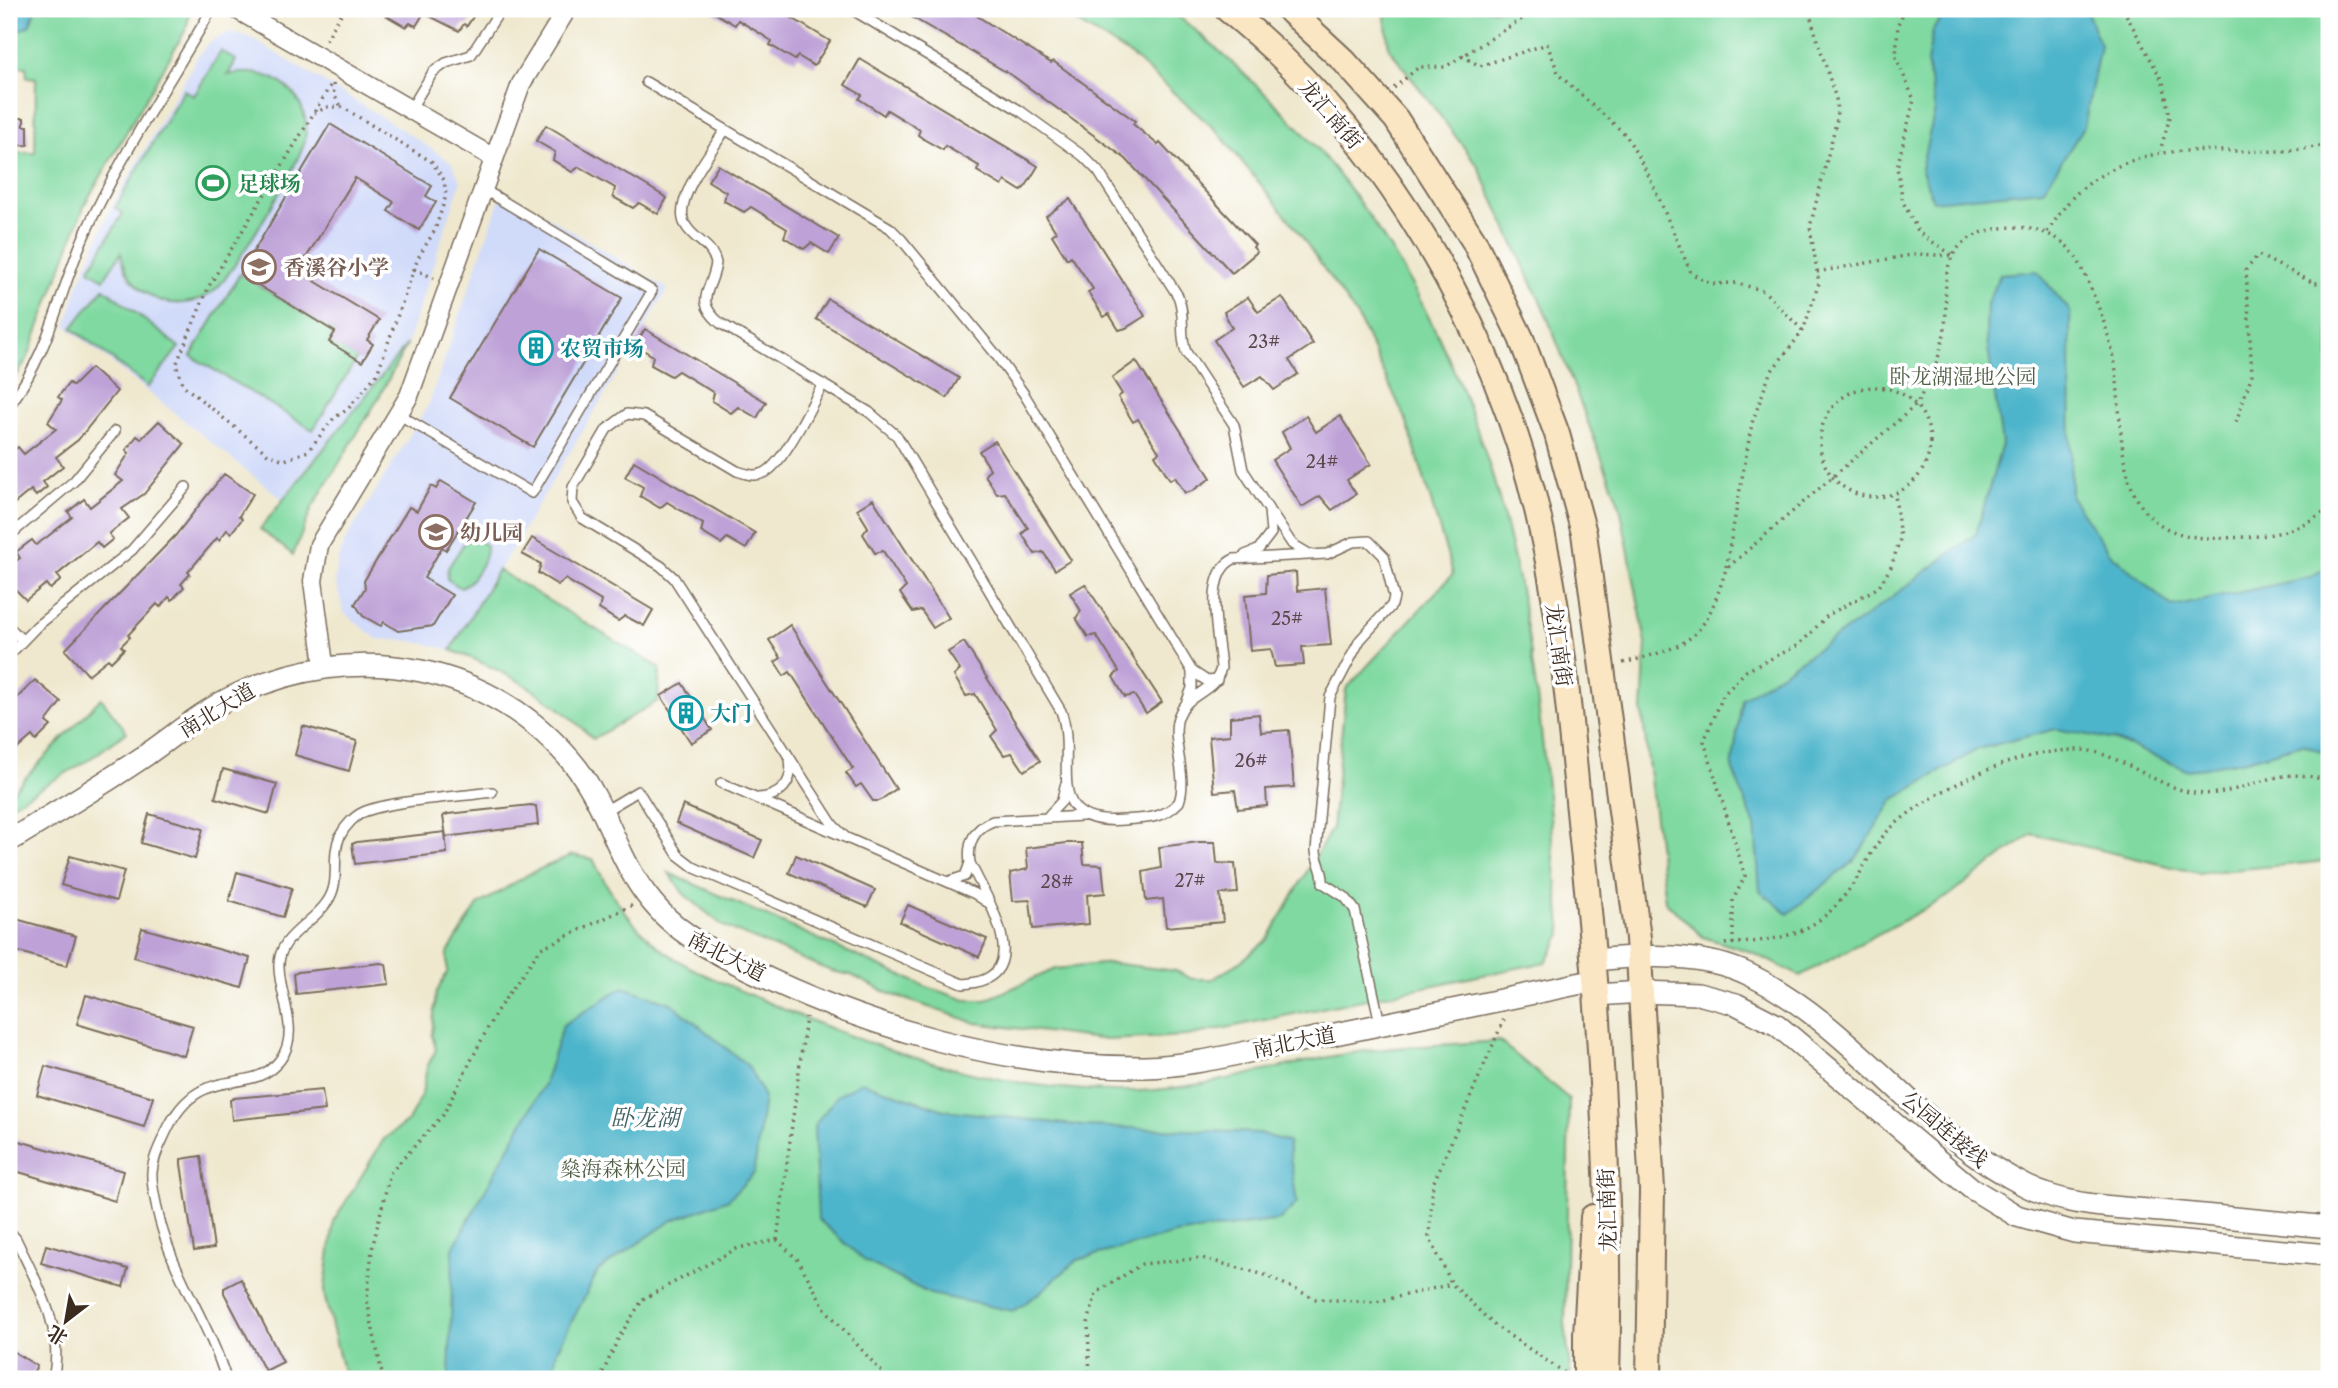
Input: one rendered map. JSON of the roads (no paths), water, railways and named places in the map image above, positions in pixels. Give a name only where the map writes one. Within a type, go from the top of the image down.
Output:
[{"type":"main road","name":"龙汇南街","points":[[1227,9],[1250,27],[1312,90],[1363,150],[1443,265],[1488,357],[1518,444],[1542,531],[1563,663],[1596,978],[1610,1274],[1607,1379]]},
{"type":"main road","name":"龙汇南街","points":[[1288,9],[1344,61],[1395,119],[1474,241],[1521,338],[1557,434],[1584,533],[1604,667],[1639,955],[1652,1190],[1649,1379]]},
{"type":"main road","points":[[1581,1378],[1603,1091]]},
{"type":"street","points":[[236,9],[494,158]]},
{"type":"street","points":[[324,665],[313,581],[319,545],[398,414],[420,369],[521,85],[567,9]]},
{"type":"street","name":"南北大道","points":[[9,841],[140,759],[231,697],[275,678],[324,665],[406,667],[452,678],[501,701],[544,732],[579,770],[647,898],[673,927],[750,970],[878,1022],[941,1042],[1031,1061],[1150,1067],[1380,1025],[1514,998],[1596,978]]},
{"type":"street","name":"公园连接线","points":[[1596,978],[1639,955],[1703,961],[1749,974],[1795,1002],[1839,1036],[1984,1164],[2029,1188],[2077,1203],[2329,1227]]},
{"type":"street","name":"公园连接线","points":[[1596,978],[1641,992],[1698,994],[1736,1004],[1777,1025],[1970,1188],[2017,1216],[2074,1232],[2329,1255]]},
{"type":"lane","points":[[9,406],[43,353],[75,260],[102,201],[212,9]]},
{"type":"lane","points":[[410,110],[433,72],[446,63],[471,55],[501,9]]},
{"type":"lane","points":[[851,9],[1019,110],[1083,156],[1098,172],[1178,296],[1183,308],[1182,341],[1185,352],[1234,425],[1243,470],[1292,544],[1313,555]]},
{"type":"lane","points":[[646,82],[890,228],[902,240],[994,352],[1024,394],[1192,671],[1207,681],[1217,680]]},
{"type":"lane","points":[[725,130],[688,191],[681,210],[687,228],[708,245],[716,263],[705,298],[706,307],[720,323],[880,420],[904,446],[1061,711],[1068,745],[1065,784],[1059,807],[1046,816]]},
{"type":"lane","points":[[398,414],[532,493],[652,291],[483,189]]},
{"type":"lane","points":[[823,384],[778,461],[766,472],[747,475],[737,471],[644,415],[627,414],[607,429],[576,479],[571,495],[576,511],[582,518],[661,566],[674,578],[833,825],[845,837]]},
{"type":"lane","points":[[9,536],[61,493],[115,431]]},
{"type":"lane","points":[[9,655],[21,639],[132,550],[186,487]]},
{"type":"lane","points":[[1187,701],[1206,691],[1217,680],[1221,668],[1215,580],[1221,568],[1234,559],[1258,550],[1265,543],[1272,526],[1269,510]]},
{"type":"lane","points":[[1234,559],[1327,554],[1360,540],[1369,541],[1381,552],[1394,589],[1392,605],[1360,640],[1330,697],[1315,851],[1317,864],[1324,874],[1323,883],[1345,897],[1354,910],[1380,1025]]},
{"type":"lane","points":[[9,627],[21,639]]},
{"type":"lane","points":[[603,812],[638,791],[678,855],[695,868],[963,984],[983,980],[998,968],[1002,960],[1004,939],[970,863],[968,853],[972,836],[984,824],[1046,816],[1085,816],[1099,822],[1160,817],[1180,802],[1183,779],[1177,721],[1192,688],[1192,671]]},
{"type":"lane","points":[[757,798],[773,796],[787,784],[791,776],[790,758]]},
{"type":"lane","points":[[721,783],[948,881],[975,894],[990,905]]},
{"type":"lane","points":[[1065,784],[1069,797],[1085,816]]},
{"type":"lane","points":[[226,1379],[164,1243],[153,1187],[156,1154],[175,1114],[196,1093],[224,1081],[264,1073],[285,1052],[290,1032],[279,958],[285,944],[322,909],[332,895],[337,878],[335,853],[347,826],[365,812],[492,792]]},
{"type":"lane","points":[[948,881],[961,879],[970,863]]},
{"type":"lane","points":[[9,1231],[16,1239],[55,1327],[58,1344],[52,1379]]},
{"type":"water","points":[[9,9],[36,9],[29,26],[9,35]]},
{"type":"water","points":[[1947,9],[2086,9],[2100,45],[2084,127],[2043,190],[1933,201],[1921,168],[1935,110],[1927,62],[1933,30]]},
{"type":"water","points":[[2037,271],[2070,311],[2071,497],[2110,553],[2172,607],[2310,577],[2329,566],[2329,755],[2303,744],[2246,760],[2188,770],[2115,740],[2056,729],[1978,749],[1893,800],[1855,860],[1788,914],[1760,891],[1755,826],[1732,768],[1742,699],[1861,620],[1976,534],[2002,444],[1986,334],[1987,303],[2000,274]]},
{"type":"water","name":"卧龙湖","points":[[623,987],[671,1003],[748,1066],[764,1097],[754,1173],[729,1199],[671,1221],[598,1271],[557,1350],[552,1379],[449,1379],[453,1248],[544,1084],[563,1025]]},
{"type":"water","points":[[861,1082],[944,1110],[1083,1126],[1259,1133],[1288,1142],[1297,1203],[1280,1220],[1175,1234],[1077,1260],[1037,1295],[1013,1311],[930,1294],[865,1261],[818,1219],[814,1126],[837,1096]]},
{"type":"place","name":"足球场","points":[[213,183]]},
{"type":"place","name":"香溪谷小学","points":[[259,267]]},
{"type":"place","name":"农贸市场","points":[[536,348]]},
{"type":"place","name":"幼儿园","points":[[436,532]]},
{"type":"place","name":"大门","points":[[686,713]]},
{"type":"park label","name":"卧龙湖湿地公园","points":[[1963,376]]},
{"type":"park label","name":"燊海森林公园","points":[[623,1168]]}]
